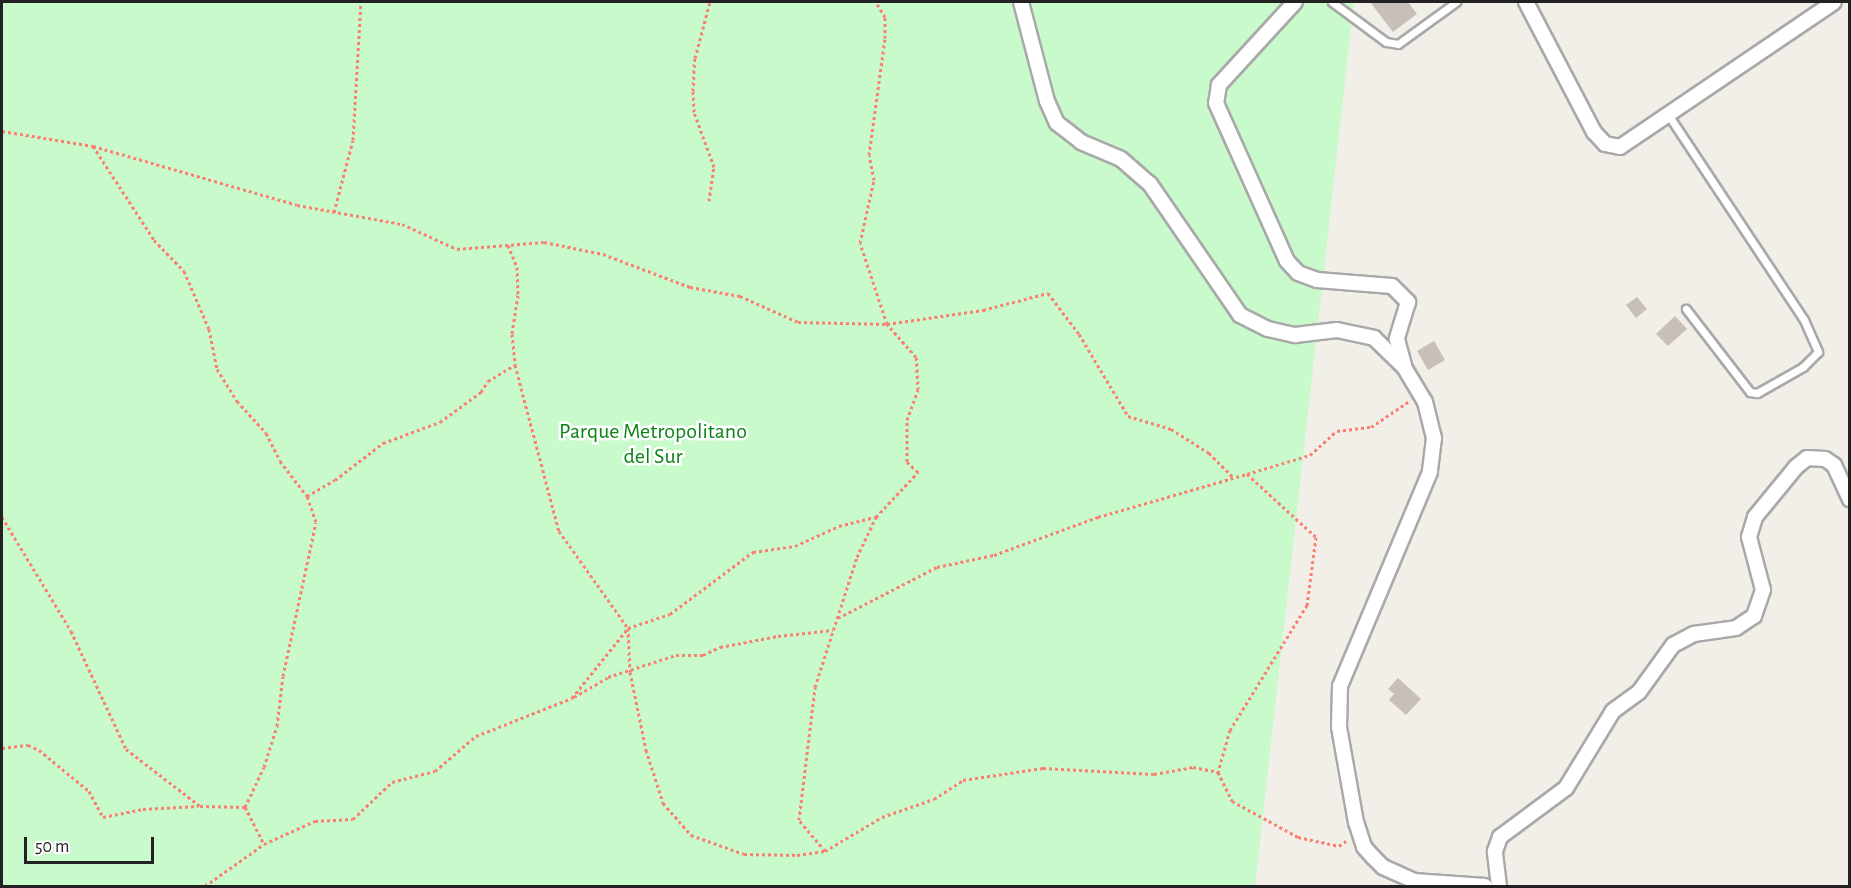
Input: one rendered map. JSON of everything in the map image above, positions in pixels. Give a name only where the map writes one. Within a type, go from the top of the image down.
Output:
[{"type":"street","points":[[1021,2],[1047,101],[1057,123],[1081,142],[1121,159],[1150,184],[1240,315],[1268,329],[1295,335],[1357,332],[1374,338],[1404,368],[1420,393],[1434,438],[1430,472],[1340,686],[1339,727],[1359,831],[1373,857],[1398,875],[1414,881],[1485,886]]},
{"type":"street","points":[[1295,2],[1219,85],[1216,104],[1287,261],[1298,273],[1317,280],[1392,286],[1408,302],[1397,339],[1404,368]]},
{"type":"street","points":[[1526,2],[1594,132],[1605,144],[1620,147],[1669,116],[1834,2]]},
{"type":"street","points":[[1499,886],[1495,851],[1500,837],[1566,788],[1613,711],[1639,692],[1673,645],[1694,634],[1736,628],[1754,615],[1763,590],[1749,537],[1755,517],[1796,467],[1807,458],[1825,459],[1834,465],[1850,499]]},
{"type":"lane","points":[[1332,2],[1386,42],[1398,44],[1456,2]]},
{"type":"lane","points":[[1669,116],[1804,320],[1818,352],[1803,367],[1757,393],[1750,392],[1686,309]]},
{"type":"path","points":[[334,212],[353,140],[361,2]]},
{"type":"path","points":[[709,201],[714,167],[697,123],[693,91],[695,58],[710,2]]},
{"type":"path","points":[[825,851],[799,820],[815,687],[857,557],[876,517],[918,472],[907,462],[907,420],[918,390],[916,357],[887,324],[860,243],[874,180],[869,155],[885,38],[885,17],[876,2]]},
{"type":"path","points":[[2,131],[93,146],[297,205],[402,224],[457,249],[544,242],[603,254],[690,287],[740,296],[798,322],[887,324],[983,310],[1048,293],[1079,334],[1128,416],[1171,429],[1209,453],[1232,476]]},
{"type":"path","points":[[93,146],[154,240],[184,271],[209,329],[217,369],[237,401],[254,416],[279,461],[307,496],[316,522],[283,676],[277,726],[264,767],[245,807]]},
{"type":"path","points":[[508,245],[517,267],[518,295],[512,334],[515,365],[559,531],[628,628],[630,672],[646,750],[663,803],[691,835],[744,854],[797,855],[825,851],[882,817],[934,799],[963,780],[1043,768],[1154,774],[1193,767],[1218,772]]},
{"type":"path","points":[[307,496],[335,480],[383,443],[440,422],[481,392],[488,381],[515,365]]},
{"type":"path","points":[[838,618],[938,567],[994,555],[1098,517],[1177,496],[1232,476],[1247,474],[1310,455],[1337,431],[1371,427],[1420,393]]},
{"type":"path","points":[[1247,474],[1316,537],[1306,605],[1230,730],[1218,772],[1232,801],[1298,837],[1340,846],[1359,831]]},
{"type":"path","points":[[2,517],[71,631],[126,749],[200,806]]},
{"type":"path","points":[[572,698],[628,628],[670,614],[753,552],[795,546],[839,526],[876,517]]},
{"type":"path","points":[[205,886],[264,844],[315,821],[353,819],[392,782],[435,771],[476,736],[572,698],[608,677],[630,672],[676,655],[704,655],[720,647],[778,636],[834,630]]},
{"type":"path","points":[[2,748],[28,745],[39,750],[89,791],[104,817],[143,809],[200,806],[245,807]]},
{"type":"path","points":[[245,807],[264,844]]},
{"type":"green space","name":"Parque Metropolitano del Sur","points":[[2,2],[1354,2],[1255,886],[2,886]]},
{"type":"building","points":[[1370,2],[1408,2],[1417,14],[1393,32]]},
{"type":"building","points":[[1637,297],[1647,309],[1636,318],[1626,305]]},
{"type":"building","points":[[1675,316],[1687,329],[1668,346],[1656,334]]},
{"type":"building","points":[[1434,341],[1445,360],[1428,370],[1417,351]]},
{"type":"building","points":[[1398,678],[1421,699],[1406,715],[1389,700],[1394,694],[1388,689]]}]
